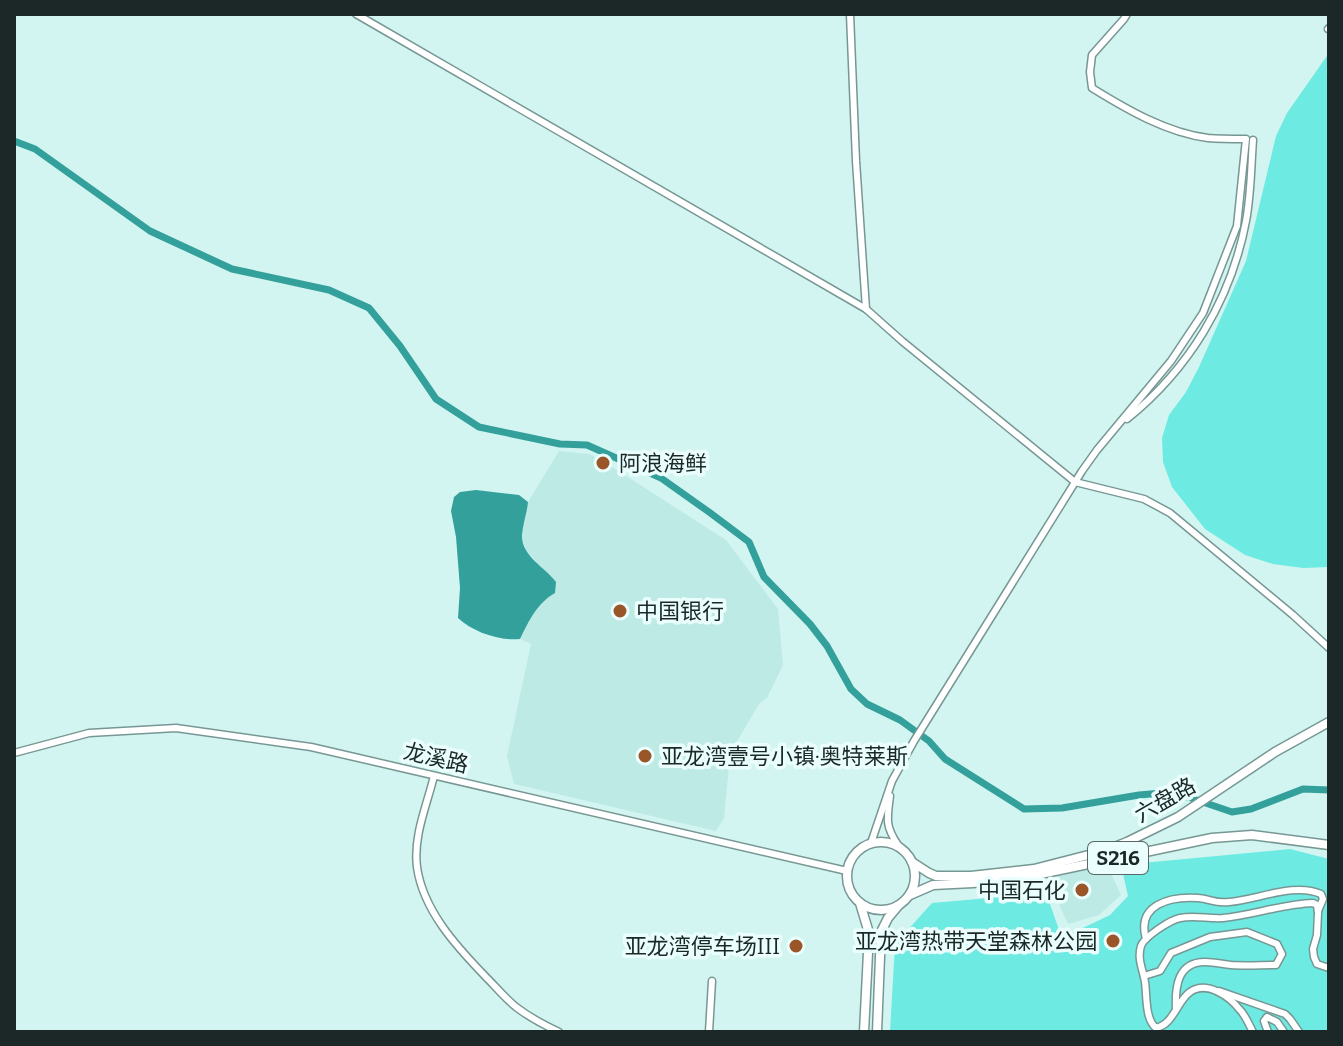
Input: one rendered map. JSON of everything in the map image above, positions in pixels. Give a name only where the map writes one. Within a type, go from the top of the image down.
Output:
[{"type":"main road","name":"六盘路","points":[[912,862],[929,873],[971,876],[1034,869],[1080,858],[1127,842],[1185,811],[1275,752],[1329,722]]},
{"type":"main road","name":"六盘路","points":[[910,895],[933,885],[1031,876],[1212,838],[1252,835],[1328,846]]},
{"type":"main road","points":[[898,845],[885,841],[860,849],[851,858],[847,883],[860,903],[872,909],[886,910],[899,905]]},
{"type":"main road","name":"S216","points":[[898,845],[912,862]]},
{"type":"main road","points":[[910,895],[915,879],[912,862]]},
{"type":"main road","name":"S216","points":[[877,1032],[881,932],[888,918],[910,895]]},
{"type":"main road","points":[[860,903],[869,933],[864,1032]]},
{"type":"street","points":[[356,14],[866,309],[1075,482],[1144,499],[1170,513],[1329,648]]},
{"type":"street","points":[[850,14],[866,309]]},
{"type":"street","points":[[1127,14],[1092,55],[1092,88],[1169,127],[1206,137],[1250,140]]},
{"type":"street","points":[[1112,432],[1182,366],[1221,300],[1245,223],[1250,140]]},
{"type":"street","points":[[871,843],[892,781],[914,741],[1075,482],[1097,450],[1171,361],[1203,313],[1237,226],[1250,140]]},
{"type":"street","name":"龙溪路","points":[[14,753],[89,733],[176,728],[311,747],[847,871]]},
{"type":"street","points":[[434,776],[418,835],[417,867],[427,898],[443,927],[491,982],[515,1006],[559,1032]]},
{"type":"street","points":[[892,781],[886,821],[898,845]]},
{"type":"street","points":[[1146,939],[1143,930],[1151,909],[1164,901],[1182,898],[1202,898],[1216,903],[1308,890],[1321,894],[1323,899],[1318,912]]},
{"type":"street","points":[[1299,1032],[1285,1014],[1210,988],[1190,992],[1162,1027],[1156,1028],[1150,1019],[1141,968],[1142,945],[1146,939],[1178,918],[1218,918],[1313,903],[1317,905],[1318,912],[1314,957],[1317,964],[1329,968]]},
{"type":"street","points":[[1318,912],[1327,912]]},
{"type":"street","points":[[1144,976],[1160,971],[1171,953],[1210,937],[1247,932],[1277,944],[1282,954],[1276,965],[1201,962],[1189,967],[1179,976],[1175,993],[1176,1010]]},
{"type":"street","points":[[709,1032],[712,981]]},
{"type":"street","points":[[1210,988],[1240,1009],[1253,1032]]},
{"type":"street","points":[[1268,1032],[1264,1021],[1267,1017],[1277,1022],[1284,1032]]},
{"type":"shaded area","points":[[1329,53],[1329,567],[1303,568],[1273,564],[1245,555],[1205,529],[1172,487],[1163,462],[1162,438],[1169,415],[1199,367],[1246,261],[1276,136],[1287,113]]},
{"type":"shaded area","points":[[559,451],[589,454],[603,461],[726,540],[778,609],[783,665],[767,698],[759,704],[736,743],[729,767],[724,818],[716,831],[514,784],[507,756],[531,644],[520,639],[545,599],[535,560],[526,552],[522,540],[523,522],[528,502]]},
{"type":"shaded area","points":[[476,490],[519,495],[528,502],[523,531],[525,549],[556,582],[555,593],[538,607],[520,639],[487,634],[458,618],[460,588],[451,511],[454,497],[460,492]]},
{"type":"shaded area","name":"亚龙湾热带天堂森林公园","points":[[1290,849],[1329,859],[1329,1032],[890,1032],[895,944],[932,903],[1046,893],[1062,938],[1110,915],[1128,896],[1121,865]]},
{"type":"shaded area","points":[[1107,865],[1121,895],[1099,915],[1068,924],[1047,878]]},
{"type":"waterway","points":[[14,141],[35,149],[150,231],[232,269],[329,290],[369,308],[400,346],[436,399],[479,427],[560,444],[587,445],[661,478],[749,542],[764,577],[810,624],[827,646],[851,689],[867,704],[900,720],[929,741],[945,759],[1024,809],[1062,808],[1162,793],[1188,797],[1232,812],[1251,809],[1303,789],[1329,790]]},
{"type":"place","name":"阿浪海鲜","points":[[603,463]]},
{"type":"place","name":"中国银行","points":[[620,611]]},
{"type":"place","name":"亚龙湾壹号小镇·奥特莱斯","points":[[645,756]]},
{"type":"place","name":"中国石化","points":[[1082,890]]},
{"type":"place","name":"亚龙湾热带天堂森林公园","points":[[1113,941]]},
{"type":"place","name":"亚龙湾停车场III","points":[[796,946]]}]
